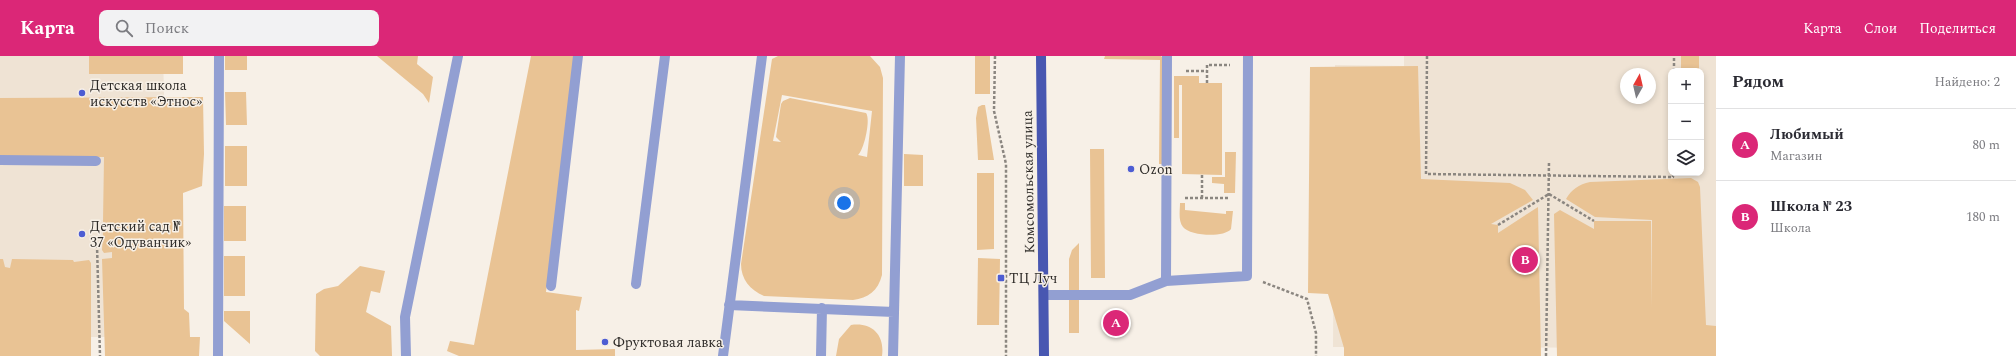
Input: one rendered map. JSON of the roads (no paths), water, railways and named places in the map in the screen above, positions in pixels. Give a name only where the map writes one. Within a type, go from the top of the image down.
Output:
[{"type":"main road","name":"Комсомольская улица","points":[[1041,56],[1044,356]]},
{"type":"lane","points":[[218,356],[219,56]]},
{"type":"lane","points":[[406,356],[405,317],[458,56]]},
{"type":"lane","points":[[551,286],[578,56]]},
{"type":"lane","points":[[636,284],[665,56]]},
{"type":"lane","points":[[723,356],[762,56]]},
{"type":"lane","points":[[893,356],[900,56]]},
{"type":"lane","points":[[1166,281],[1167,56]]},
{"type":"lane","points":[[1044,295],[1130,295],[1166,281],[1247,276],[1248,61]]},
{"type":"lane","points":[[0,160],[96,161]]},
{"type":"lane","points":[[729,305],[894,312]]},
{"type":"lane","points":[[821,356],[822,308]]},
{"type":"place","name":"Детская школа искусств «Этнос»","points":[[82,93]]},
{"type":"place","name":"Ozon","points":[[1131,169]]},
{"type":"place","name":"Детский сад № 37 «Одуванчик»","points":[[82,234]]},
{"type":"place","name":"Школа № 23","points":[[1525,260]]},
{"type":"place","name":"ТЦ Луч","points":[[1001,278]]},
{"type":"place","name":"Любимый","points":[[1116,323]]},
{"type":"place","name":"Фруктовая лавка","points":[[605,342]]}]
